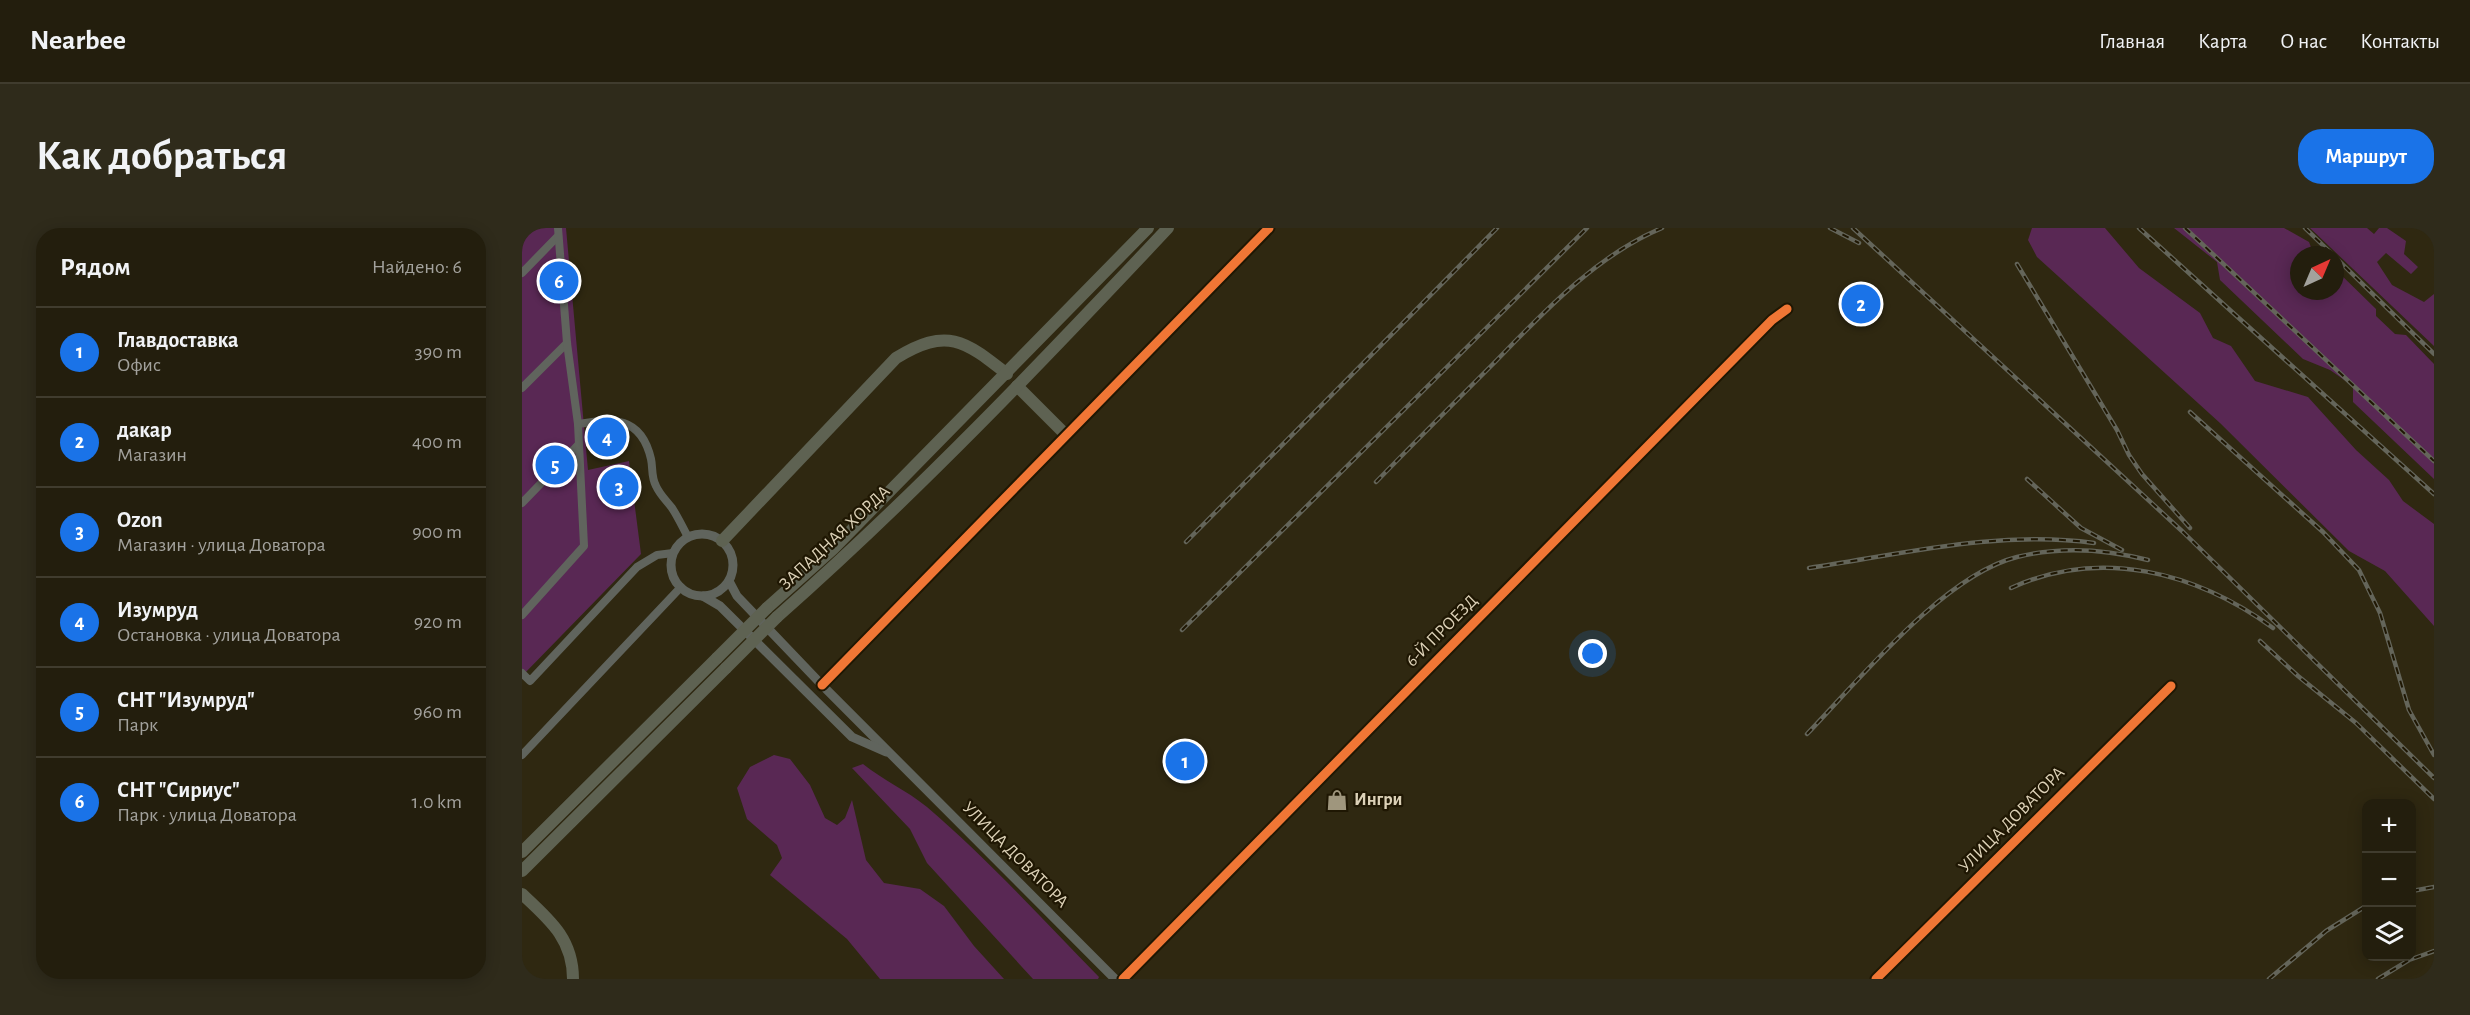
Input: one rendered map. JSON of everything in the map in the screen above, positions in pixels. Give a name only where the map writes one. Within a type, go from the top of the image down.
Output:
[{"type":"highway","name":"ЗАПАДНАЯ ХОРДА","points":[[522,852],[767,608],[834,549],[1148,228]]},
{"type":"highway","name":"ЗАПАДНАЯ ХОРДА","points":[[522,871],[777,617],[843,559],[1017,386],[1168,228]]},
{"type":"highway","points":[[722,540],[896,358],[913,348],[927,341],[943,340],[961,343],[977,350],[1007,374]]},
{"type":"highway","points":[[1017,386],[1066,435]]},
{"type":"highway","points":[[522,894],[556,928],[568,945],[573,963],[573,979]]},
{"type":"street","points":[[822,685],[1269,228]]},
{"type":"street","points":[[522,273],[558,232]]},
{"type":"street","points":[[522,615],[584,546],[578,424],[567,344],[558,232]]},
{"type":"street","name":"6-Й ПРОЕЗД","points":[[1124,979],[1772,320],[1787,309]]},
{"type":"street","points":[[522,388],[567,344]]},
{"type":"street","points":[[578,424],[607,419],[626,422],[633,428],[644,442],[658,490],[672,508],[688,537]]},
{"type":"street","points":[[522,503],[579,444]]},
{"type":"street","points":[[522,673],[530,681],[637,567],[657,555],[673,552],[688,537],[708,534],[722,540],[732,556],[733,569],[729,581],[720,590],[703,596],[691,594],[681,587],[671,568],[673,552]]},
{"type":"street","name":"УЛИЦА ДОВАТОРА","points":[[729,581],[737,596],[822,685],[1115,979]]},
{"type":"street","points":[[522,755],[681,587]]},
{"type":"street","name":"УЛИЦА ДОВАТОРА","points":[[703,596],[720,606],[852,737],[891,754]]},
{"type":"street","name":"УЛИЦА ДОВАТОРА","points":[[1876,979],[2171,686]]},
{"type":"shaded area","points":[[522,228],[566,228],[588,470],[629,461],[641,554],[522,676]]},
{"type":"shaded area","points":[[2032,228],[2105,228],[2139,268],[2200,313],[2213,338],[2231,346],[2255,381],[2308,397],[2356,450],[2389,480],[2403,501],[2434,524],[2434,626],[2385,571],[2349,551],[2220,423],[2037,257],[2028,240]]},
{"type":"shaded area","points":[[2174,228],[2284,228],[2309,242],[2311,246],[2290,246],[2290,300],[2344,300],[2344,278],[2376,309],[2376,316],[2395,334],[2406,335],[2434,364],[2434,479],[2353,402],[2353,386],[2330,370],[2303,359],[2220,280],[2217,262]]},
{"type":"shaded area","points":[[2310,228],[2367,228],[2374,234],[2379,228],[2387,228],[2406,241],[2404,254],[2418,267],[2411,274],[2386,253],[2377,262],[2392,285],[2424,302],[2434,294],[2434,346],[2344,260],[2344,246],[2329,246]]},
{"type":"shaded area","points":[[774,755],[790,759],[810,785],[825,818],[837,825],[845,818],[852,800],[866,860],[884,883],[920,889],[944,906],[974,946],[1004,979],[880,979],[847,939],[770,875],[782,858],[777,845],[747,819],[737,788],[750,767]]},
{"type":"shaded area","points":[[863,764],[927,807],[972,847],[1099,977],[1098,979],[1033,979],[927,863],[910,829],[852,768]]},
{"type":"railway","points":[[1186,542],[1497,228]]},
{"type":"railway","points":[[1182,630],[1587,228]]},
{"type":"railway","points":[[1376,482],[1530,326],[1571,288],[1614,254],[1662,228]]},
{"type":"railway","points":[[1830,228],[1859,243]]},
{"type":"railway","points":[[1853,228],[2183,532],[2434,778]]},
{"type":"railway","points":[[2139,228],[2434,494]]},
{"type":"railway","points":[[2185,228],[2434,461]]},
{"type":"railway","points":[[2305,228],[2324,246]]},
{"type":"railway","points":[[2017,264],[2117,430],[2129,455],[2142,474],[2190,528]]},
{"type":"railway","points":[[2344,266],[2434,354]]},
{"type":"railway","points":[[2190,412],[2323,532],[2359,570],[2380,613],[2409,710],[2434,755]]},
{"type":"railway","points":[[2027,479],[2081,528],[2122,550]]},
{"type":"railway","points":[[1809,568],[1951,545],[2022,539],[2094,543]]},
{"type":"railway","points":[[1807,734],[1877,659],[1932,606],[1989,568],[2017,557],[2066,550],[2116,553],[2148,560]]},
{"type":"railway","points":[[2011,588],[2045,576],[2079,569],[2113,568],[2146,572],[2180,580],[2212,592],[2273,628]]},
{"type":"railway","points":[[2260,641],[2298,676],[2356,723],[2434,799]]},
{"type":"railway","points":[[2416,890],[2434,887]]},
{"type":"railway","points":[[2269,979],[2326,931],[2364,907]]},
{"type":"railway","points":[[2378,979],[2409,960],[2434,951]]},
{"type":"cycle path","points":[[822,685],[1269,228]]},
{"type":"cycle path","points":[[1123,979],[1772,320],[1787,309]]},
{"type":"cycle path","points":[[1876,979],[2171,686]]},
{"type":"place","name":"СНТ \"Сириус\"","points":[[559,281]]},
{"type":"place","name":"дакар","points":[[1861,304]]},
{"type":"place","name":"Изумруд","points":[[607,437]]},
{"type":"place","name":"СНТ \"Изумруд\"","points":[[555,465]]},
{"type":"place","name":"Ozon","points":[[619,487]]},
{"type":"place","name":"Главдоставка","points":[[1185,761]]},
{"type":"place","name":"Ингри","points":[[1337,800]]}]
